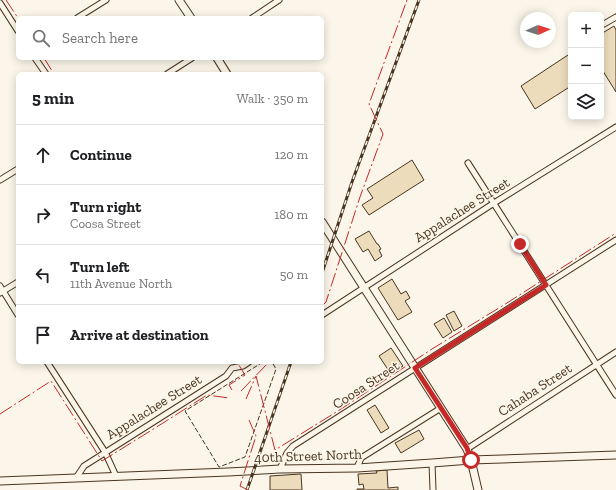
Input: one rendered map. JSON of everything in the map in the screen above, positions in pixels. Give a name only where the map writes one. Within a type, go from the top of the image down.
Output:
[{"type":"street","points":[[80,16],[106,0]]},
{"type":"street","points":[[180,0],[190,16]]},
{"type":"street","points":[[255,16],[278,0]]},
{"type":"street","points":[[0,3],[16,28]]},
{"type":"street","points":[[604,24],[616,17]]},
{"type":"street","points":[[37,60],[45,72]]},
{"type":"street","points":[[170,72],[189,60]]},
{"type":"street","points":[[218,60],[226,72]]},
{"type":"street","name":"Appalachee Street","points":[[324,314],[494,203],[616,127]]},
{"type":"street","points":[[468,162],[616,395]]},
{"type":"street","points":[[0,180],[16,170]]},
{"type":"street","points":[[324,225],[467,448],[478,490]]},
{"type":"street","name":"Coosa Street","points":[[280,469],[287,454],[293,446],[616,240]]},
{"type":"street","points":[[2,292],[16,283]]},
{"type":"street","points":[[0,286],[2,292],[16,312]]},
{"type":"street","name":"Cahaba Street","points":[[467,448],[616,352]]},
{"type":"street","points":[[48,364],[105,452],[116,476]]},
{"type":"street","points":[[230,364],[232,368]]},
{"type":"street","name":"Appalachee Street","points":[[76,478],[84,466],[226,376],[232,368],[246,364]]},
{"type":"street","points":[[357,468],[361,458],[441,408]]},
{"type":"street","name":"40th Street North","points":[[0,481],[280,469],[357,468],[471,460],[616,455]]},
{"type":"street","points":[[432,463],[433,490]]},
{"type":"building","points":[[614,26],[616,30],[616,92],[604,73],[604,32]]},
{"type":"building","points":[[568,55],[568,88],[535,109],[521,86]]},
{"type":"building","points":[[412,160],[424,180],[369,215],[362,205],[373,198],[367,189]]},
{"type":"building","points":[[369,231],[381,249],[379,250],[382,256],[375,261],[368,249],[363,252],[355,239]]},
{"type":"building","points":[[392,279],[401,294],[406,291],[410,298],[405,301],[412,312],[398,320],[378,288]]},
{"type":"building","points":[[454,311],[462,326],[454,331],[446,315]]},
{"type":"building","points":[[444,318],[452,332],[443,338],[434,324]]},
{"type":"building","points":[[391,348],[403,366],[391,374],[379,356]]},
{"type":"building","points":[[375,405],[389,428],[381,433],[367,410]]},
{"type":"building","points":[[419,430],[424,439],[401,453],[395,443]]},
{"type":"building","points":[[387,470],[388,488],[398,487],[398,490],[357,490],[364,489],[363,484],[359,485],[358,474],[377,473],[376,471]]},
{"type":"building","points":[[301,474],[302,490],[270,490],[270,476]]},
{"type":"railway","points":[[324,267],[352,182],[419,0]]},
{"type":"railway","points":[[247,490],[290,364]]},
{"type":"fence","points":[[260,364],[185,411],[219,467],[245,457],[276,369],[273,364]]},
{"type":"power","points":[[6,0],[17,16]]},
{"type":"power","points":[[324,304],[326,302],[360,197],[383,134],[369,104],[407,0]]},
{"type":"power","points":[[45,60],[53,72]]},
{"type":"power","points":[[246,399],[256,376],[275,450],[616,233]]},
{"type":"power","points":[[232,390],[229,385],[245,375],[238,364]]},
{"type":"power","points":[[241,391],[267,364]]},
{"type":"power","points":[[0,414],[51,381],[102,461],[207,395],[229,398]]},
{"type":"power","points":[[248,490],[240,486],[256,436],[249,420]]},
{"type":"route","points":[[471,460],[467,448],[415,368],[546,285],[520,244]]}]
